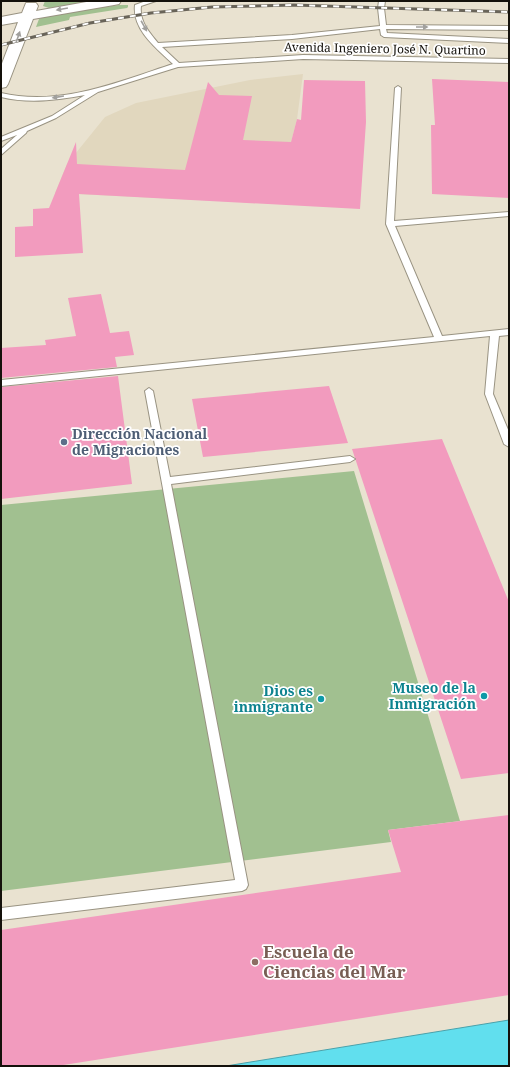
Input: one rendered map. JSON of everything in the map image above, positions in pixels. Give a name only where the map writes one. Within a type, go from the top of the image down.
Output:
[{"type":"main road","points":[[1,84],[32,1]]},
{"type":"main road","points":[[1,21],[114,1]]},
{"type":"lane","points":[[153,1],[138,5],[136,10],[144,29],[156,45],[177,65]]},
{"type":"lane","points":[[382,1],[381,8],[383,27]]},
{"type":"lane","points":[[156,45],[292,37],[383,27],[509,28]]},
{"type":"lane","name":"Avenida Ingeniero José N. Quartino","points":[[383,27],[384,35],[509,41]]},
{"type":"lane","name":"Avenida Ingeniero José N. Quartino","points":[[1,95],[15,99],[40,100],[96,91],[177,65],[310,57],[509,62]]},
{"type":"lane","points":[[398,88],[390,224],[440,339]]},
{"type":"lane","name":"Avenida Ingeniero José N. Quartino","points":[[1,139],[54,117],[96,91]]},
{"type":"lane","points":[[1,153],[30,126]]},
{"type":"lane","points":[[390,224],[509,214]]},
{"type":"lane","points":[[1,383],[509,332]]},
{"type":"lane","points":[[495,333],[489,394],[509,444]]},
{"type":"lane","points":[[1,914],[242,885],[149,390]]},
{"type":"lane","points":[[166,481],[350,460]]},
{"type":"shaded area","points":[[303,74],[297,119],[291,142],[281,204],[55,193],[67,164],[105,117],[136,103],[250,80]]},
{"type":"green space","points":[[45,1],[94,1],[49,8],[43,6]]},
{"type":"green space","points":[[128,5],[128,7],[70,17],[69,20],[36,27],[39,19],[50,14]]},
{"type":"green space","points":[[354,471],[460,821],[388,830],[391,842],[1,891],[1,505]]},
{"type":"water","points":[[509,1020],[509,1066],[226,1066]]},
{"type":"building","points":[[432,79],[509,82],[509,198],[432,194],[431,125],[435,125]]},
{"type":"building","points":[[304,80],[365,81],[366,122],[360,209],[79,194],[83,253],[15,257],[15,227],[33,226],[33,209],[49,208],[76,142],[77,164],[185,170],[208,82],[219,95],[252,96],[243,140],[291,142],[297,119],[301,120]]},
{"type":"building","points":[[101,294],[110,333],[129,331],[134,355],[115,357],[117,367],[1,378],[1,348],[46,345],[45,340],[76,336],[68,298]]},
{"type":"building","name":"Dirección Nacional de Migraciones","points":[[118,376],[132,484],[1,499],[1,387]]},
{"type":"building","points":[[329,386],[348,443],[203,457],[192,399]]},
{"type":"building","points":[[442,439],[509,602],[509,773],[461,779],[352,449]]},
{"type":"building","name":"Escuela de Ciencias del Mar","points":[[509,815],[509,995],[57,1066],[1,1066],[1,930],[401,872],[388,830]]},
{"type":"railway","points":[[1,45],[90,23],[151,13],[212,7],[294,5],[509,12]]},
{"type":"place","name":"Dirección Nacional de Migraciones","points":[[64,442]]},
{"type":"place","name":"Museo de la Inmigración","points":[[484,696]]},
{"type":"place","name":"Dios es inmigrante","points":[[321,699]]},
{"type":"place","name":"Escuela de Ciencias del Mar","points":[[255,962]]}]
